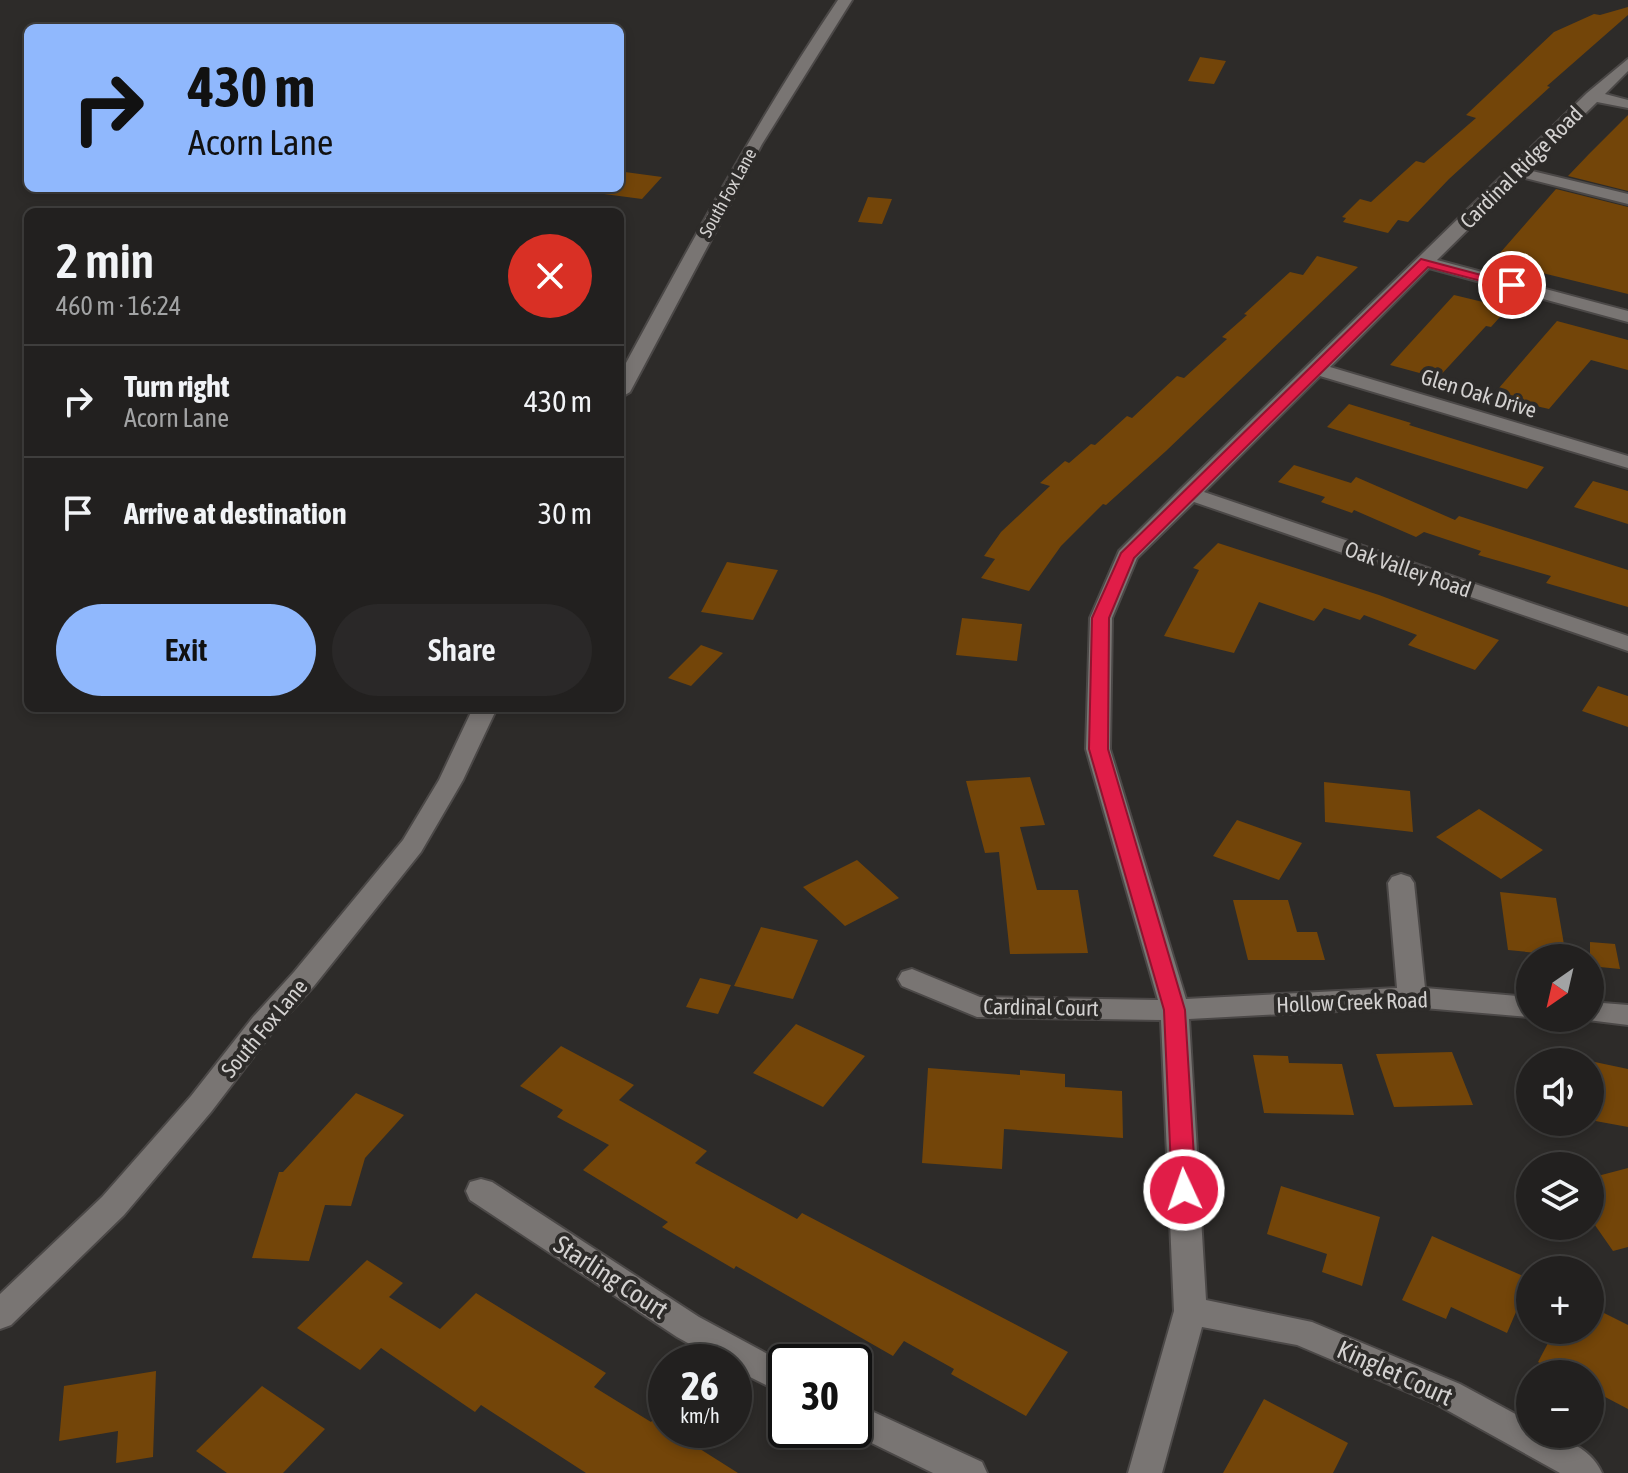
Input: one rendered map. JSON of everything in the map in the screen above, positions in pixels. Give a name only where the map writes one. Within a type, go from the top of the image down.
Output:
[{"type":"street","name":"South Fox Lane","points":[[624,385],[726,195],[794,78],[845,0]]},
{"type":"street","name":"Cardinal Ridge Road","points":[[1145,1473],[1190,1311],[1175,1010],[1098,749],[1101,618],[1127,556],[1628,63]]},
{"type":"street","points":[[1592,96],[1628,104]]},
{"type":"street","points":[[1518,172],[1628,199]]},
{"type":"street","points":[[1425,262],[1628,317]]},
{"type":"street","name":"Glen Oak Drive","points":[[1316,369],[1628,462]]},
{"type":"street","name":"Oak Valley Road","points":[[1188,493],[1628,644]]},
{"type":"street","name":"South Fox Lane","points":[[0,1315],[113,1206],[201,1104],[263,1024],[304,979],[412,846],[451,780],[483,712]]},
{"type":"street","points":[[1401,883],[1412,997]]},
{"type":"street","name":"Cardinal Court","points":[[912,979],[977,1007],[1175,1010]]},
{"type":"street","name":"Hollow Creek Road","points":[[1175,1010],[1412,997],[1516,1006]]},
{"type":"street","points":[[1604,1013],[1628,1015]]},
{"type":"street","name":"Starling Court","points":[[481,1191],[688,1327],[768,1371]]},
{"type":"street","name":"Kinglet Court","points":[[1190,1311],[1301,1332],[1448,1394],[1581,1467],[1585,1473]]},
{"type":"street","points":[[872,1428],[970,1473]]},
{"type":"building","points":[[1628,7],[1628,15],[1547,86],[1550,87],[1449,179],[1408,222],[1398,220],[1388,233],[1343,222],[1346,218],[1342,217],[1360,199],[1371,202],[1416,161],[1424,163],[1476,118],[1466,115],[1554,32],[1594,14]]},
{"type":"building","points":[[1200,57],[1226,61],[1214,84],[1188,81]]},
{"type":"building","points":[[1628,115],[1628,191],[1568,176],[1589,154]]},
{"type":"building","points":[[624,173],[662,177],[642,199],[604,194],[624,192]]},
{"type":"building","points":[[1556,189],[1628,207],[1628,294],[1493,261]]},
{"type":"building","points":[[868,197],[892,199],[882,224],[858,222]]},
{"type":"building","points":[[1317,256],[1358,267],[1166,451],[1106,505],[1103,504],[1061,546],[1029,591],[981,578],[995,559],[984,556],[1001,532],[1050,486],[1040,483],[1065,461],[1069,463],[1091,444],[1095,445],[1127,416],[1132,418],[1177,376],[1184,378],[1227,339],[1222,337],[1247,315],[1244,314],[1290,272],[1303,275]]},
{"type":"building","points":[[1454,295],[1508,308],[1491,327],[1486,326],[1438,378],[1390,365]]},
{"type":"building","points":[[1557,321],[1628,340],[1628,370],[1591,360],[1549,409],[1492,396]]},
{"type":"building","points":[[1349,404],[1544,467],[1527,489],[1327,427]]},
{"type":"building","points":[[1294,465],[1351,483],[1356,477],[1455,520],[1459,516],[1628,570],[1628,607],[1546,583],[1551,576],[1478,555],[1481,551],[1424,532],[1416,537],[1354,510],[1352,513],[1321,502],[1325,497],[1278,482]]},
{"type":"building","points":[[1593,481],[1628,491],[1628,524],[1574,507]]},
{"type":"building","points":[[1218,543],[1379,595],[1499,640],[1475,670],[1408,645],[1417,635],[1364,615],[1360,620],[1324,608],[1314,621],[1259,602],[1234,653],[1164,636],[1199,570],[1193,568]]},
{"type":"building","points":[[727,562],[778,570],[753,620],[701,612]]},
{"type":"building","points":[[962,618],[1022,624],[1017,661],[956,655]]},
{"type":"building","points":[[701,645],[723,653],[691,686],[668,678]]},
{"type":"building","points":[[1598,686],[1628,696],[1628,727],[1582,711]]},
{"type":"building","points":[[1030,777],[1045,825],[1020,827],[1037,890],[1078,890],[1088,953],[1010,954],[999,852],[985,853],[966,781]]},
{"type":"building","points":[[1324,782],[1410,791],[1413,832],[1325,822]]},
{"type":"building","points":[[1479,809],[1543,850],[1501,879],[1436,837]]},
{"type":"building","points":[[1237,820],[1302,843],[1279,880],[1213,856]]},
{"type":"building","points":[[857,860],[899,898],[845,926],[803,887]]},
{"type":"building","points":[[1500,892],[1556,898],[1564,944],[1516,944],[1516,951],[1508,950]]},
{"type":"building","points":[[1233,900],[1288,900],[1297,932],[1317,932],[1325,960],[1248,960]]},
{"type":"building","points":[[761,927],[818,940],[793,999],[734,986]]},
{"type":"building","points":[[1590,942],[1615,944],[1620,969],[1604,967],[1604,944]]},
{"type":"building","points":[[700,978],[731,985],[718,1014],[686,1007]]},
{"type":"building","points":[[796,1024],[865,1056],[823,1107],[753,1073]]},
{"type":"building","points":[[561,1046],[634,1085],[619,1100],[707,1151],[695,1163],[797,1219],[802,1213],[1068,1352],[1026,1416],[951,1374],[954,1369],[904,1341],[893,1356],[736,1266],[734,1269],[662,1227],[668,1222],[583,1170],[609,1145],[557,1117],[563,1110],[520,1086]]},
{"type":"building","points":[[1452,1052],[1473,1105],[1394,1107],[1376,1054]]},
{"type":"building","points":[[1253,1055],[1288,1056],[1289,1063],[1342,1064],[1354,1115],[1264,1113]]},
{"type":"building","points":[[1604,1064],[1628,1069],[1628,1127],[1604,1123]]},
{"type":"building","points":[[928,1068],[1020,1075],[1020,1070],[1065,1074],[1065,1087],[1122,1091],[1123,1138],[1004,1129],[1002,1169],[922,1163]]},
{"type":"building","points":[[356,1093],[404,1115],[365,1158],[351,1206],[325,1205],[309,1261],[252,1258],[279,1172],[283,1172]]},
{"type":"building","points":[[1628,1168],[1628,1247],[1613,1251],[1604,1238],[1604,1174]]},
{"type":"building","points":[[1281,1186],[1380,1217],[1362,1286],[1322,1272],[1327,1254],[1267,1234]]},
{"type":"building","points":[[1432,1236],[1516,1273],[1516,1312],[1507,1333],[1451,1307],[1446,1319],[1402,1300]]},
{"type":"building","points":[[367,1260],[403,1283],[389,1297],[440,1329],[476,1293],[606,1373],[594,1387],[648,1420],[648,1448],[698,1448],[738,1473],[586,1473],[481,1405],[475,1412],[381,1348],[360,1370],[297,1328]]},
{"type":"building","points":[[1604,1313],[1628,1325],[1628,1409],[1604,1396],[1604,1360],[1539,1360],[1548,1344],[1604,1344]]},
{"type":"building","points":[[156,1371],[153,1457],[116,1463],[118,1431],[59,1441],[64,1386]]},
{"type":"building","points":[[262,1386],[325,1429],[283,1473],[227,1473],[196,1451]]},
{"type":"building","points":[[1264,1399],[1348,1443],[1333,1473],[1223,1473]]},
{"type":"route","points":[[1184,1190],[1175,1010],[1098,749],[1101,618],[1127,556],[1425,262],[1512,285]]}]
